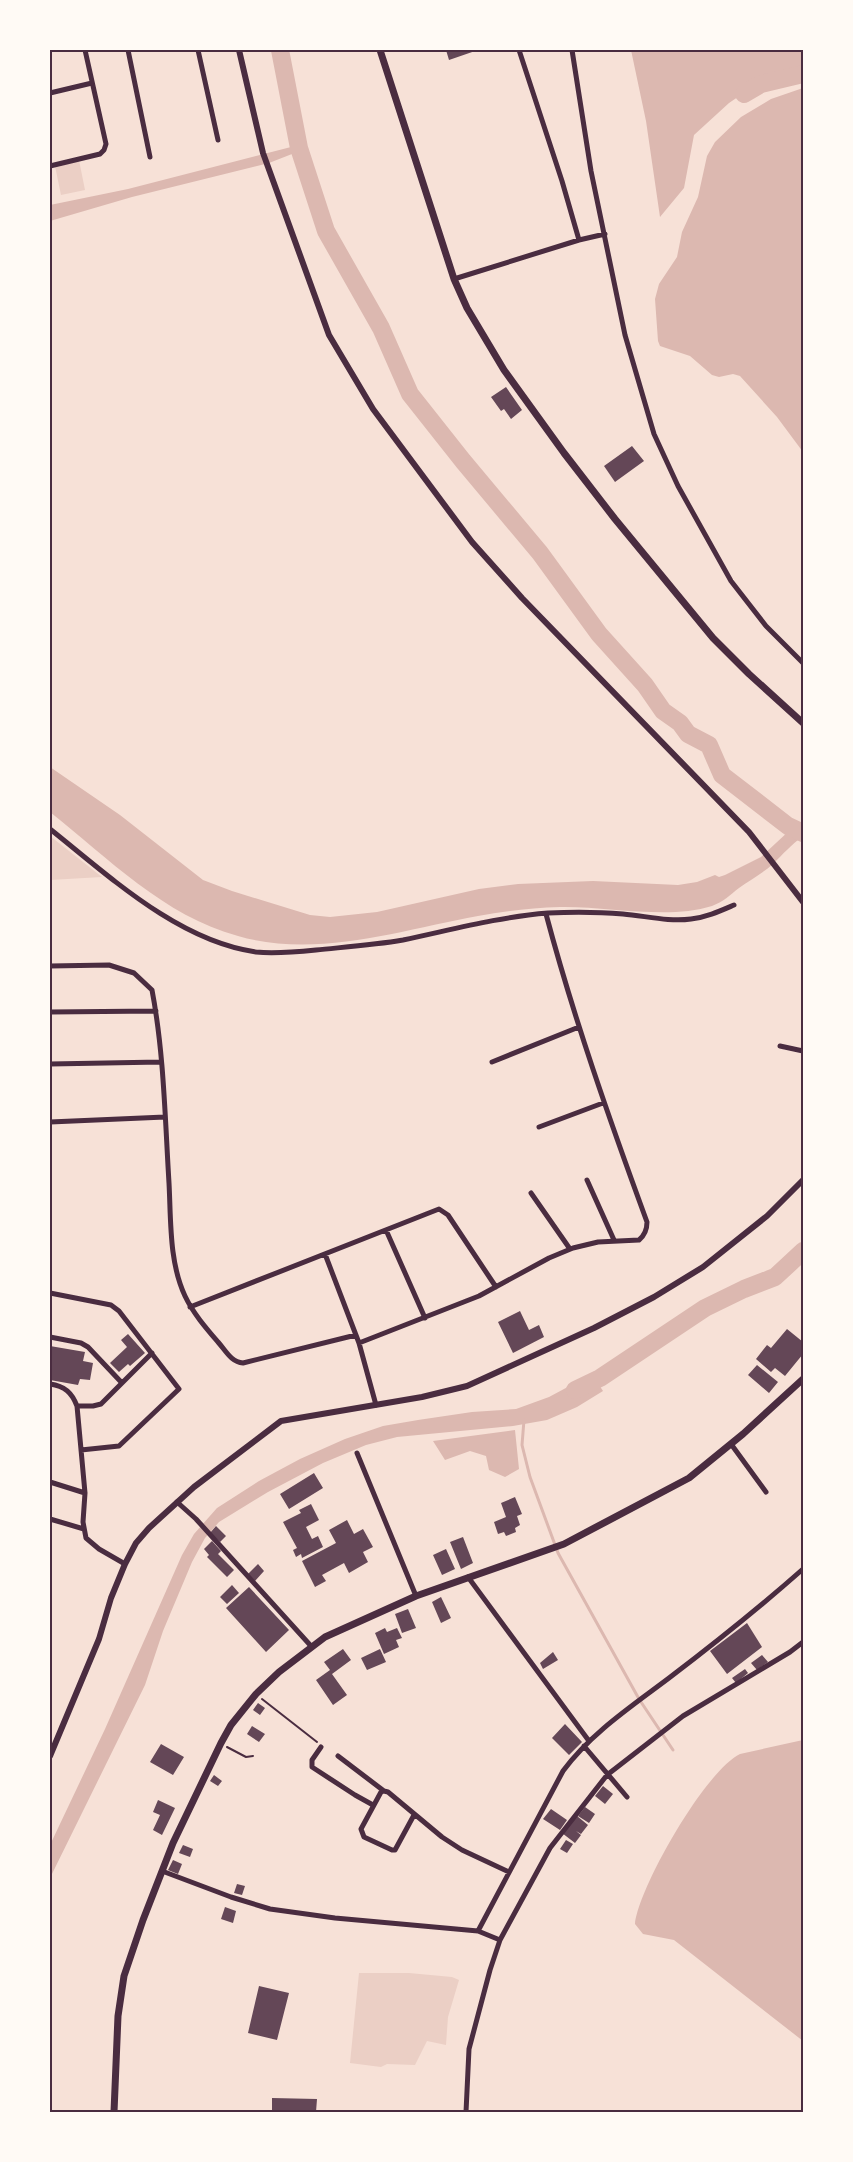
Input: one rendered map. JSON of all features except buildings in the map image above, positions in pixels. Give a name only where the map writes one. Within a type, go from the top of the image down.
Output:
[{"type":"main road","points":[[380,50],[454,279],[467,308],[504,370],[609,511],[713,638],[749,674],[803,722]]},
{"type":"main road","points":[[114,2112],[118,2016],[124,1976],[162,1871],[221,1743],[231,1726],[256,1694],[311,1646],[382,1609],[564,1544],[689,1478],[731,1444],[803,1378]]},
{"type":"street","points":[[50,166],[100,154],[106,144],[85,50]]},
{"type":"street","points":[[128,50],[150,157]]},
{"type":"street","points":[[198,50],[218,140]]},
{"type":"street","points":[[239,50],[263,153],[329,335],[373,409],[472,542],[522,598],[762,847],[803,902]]},
{"type":"street","points":[[518,50],[562,181],[579,240]]},
{"type":"street","points":[[572,50],[591,171],[625,335],[654,434],[678,486],[731,581],[766,626],[803,663]]},
{"type":"street","points":[[50,93],[92,83]]},
{"type":"street","points":[[454,279],[579,240],[605,234]]},
{"type":"street","points":[[50,829],[140,899],[175,922],[206,937],[255,952],[282,953],[349,947],[402,940],[474,923],[546,914],[588,912],[660,919],[691,919],[712,915],[734,905]]},
{"type":"street","points":[[359,1343],[425,1318],[496,1287],[549,1258],[570,1249],[598,1242],[639,1240],[644,1236],[647,1222],[603,1102],[546,914]]},
{"type":"street","points":[[50,966],[109,965],[134,973],[152,990],[156,1010],[165,1117],[173,1252],[184,1294],[190,1307],[236,1362],[256,1361],[356,1335]]},
{"type":"street","points":[[50,1012],[156,1010]]},
{"type":"street","points":[[492,1062],[579,1027]]},
{"type":"street","points":[[780,1046],[803,1052]]},
{"type":"street","points":[[50,1064],[160,1062]]},
{"type":"street","points":[[538,1127],[603,1102]]},
{"type":"street","points":[[50,1122],[165,1117]]},
{"type":"street","points":[[587,1180],[614,1240]]},
{"type":"street","points":[[50,1756],[99,1639],[125,1564],[136,1544],[149,1528],[177,1502],[281,1421],[376,1405],[467,1386],[594,1328],[703,1267],[768,1216],[803,1180]]},
{"type":"street","points":[[532,1194],[570,1249]]},
{"type":"street","points":[[190,1307],[439,1209],[443,1210],[455,1224],[496,1287]]},
{"type":"street","points":[[386,1230],[425,1318]]},
{"type":"street","points":[[325,1254],[359,1343],[376,1405]]},
{"type":"street","points":[[50,1294],[111,1305],[119,1311],[179,1389],[119,1446],[81,1450]]},
{"type":"street","points":[[50,1337],[81,1343],[88,1347],[122,1383]]},
{"type":"street","points":[[77,1406],[101,1404],[152,1353]]},
{"type":"street","points":[[50,1384],[64,1388],[77,1406],[85,1494],[82,1512],[86,1538],[95,1546],[125,1564]]},
{"type":"street","points":[[731,1444],[766,1492]]},
{"type":"street","points":[[357,1453],[416,1596]]},
{"type":"street","points":[[50,1482],[85,1494]]},
{"type":"street","points":[[177,1502],[210,1534],[311,1646]]},
{"type":"street","points":[[50,1518],[84,1529]]},
{"type":"street","points":[[478,1931],[563,1771],[584,1746],[640,1699],[766,1602],[803,1569]]},
{"type":"street","points":[[468,1577],[590,1741]]},
{"type":"street","points":[[466,2112],[469,2049],[479,2003],[500,1940],[550,1848],[607,1775],[683,1716],[790,1652],[803,1642]]},
{"type":"street","points":[[584,1746],[627,1797]]},
{"type":"street","points":[[321,1747],[312,1760],[312,1767],[355,1796],[373,1805]]},
{"type":"street","points":[[338,1756],[384,1791],[388,1792],[442,1837],[462,1850],[508,1872]]},
{"type":"street","points":[[384,1791],[381,1792],[373,1805],[361,1829],[361,1834],[364,1837],[392,1850],[398,1847],[414,1814]]},
{"type":"street","points":[[162,1871],[231,1897],[270,1909],[335,1918],[478,1931],[500,1940]]},
{"type":"path","points":[[256,1694],[321,1747]]},
{"type":"path","points":[[221,1743],[246,1757],[253,1756]]},
{"type":"shaded area","points":[[631,50],[803,50],[803,72],[760,82],[729,103],[694,135],[684,188],[660,217],[646,121]]},
{"type":"shaded area","points":[[803,88],[803,452],[777,417],[740,376],[733,374],[719,377],[712,375],[690,356],[660,346],[655,299],[659,284],[677,257],[682,232],[698,197],[707,156],[715,142],[741,117],[771,99]]},
{"type":"shaded area","points":[[291,147],[296,149],[292,154],[269,163],[132,197],[50,221],[50,205],[128,189]]},
{"type":"shaded area","points":[[79,160],[85,190],[61,195],[55,166]]},
{"type":"shaded area","points":[[50,767],[120,815],[203,880],[310,915],[330,917],[377,912],[479,889],[518,884],[593,881],[678,885],[697,882],[715,875],[719,877],[725,875],[761,857],[790,830],[803,822],[803,836],[769,867],[723,900],[712,906],[695,910],[657,912],[578,907],[539,908],[488,914],[358,940],[298,945],[238,936],[211,927],[186,915],[138,884],[50,812]]},
{"type":"shaded area","points":[[50,836],[102,877],[50,880]]},
{"type":"shaded area","points":[[592,1374],[603,1391],[577,1407],[547,1420],[513,1426],[397,1437],[366,1445],[323,1463],[268,1492],[219,1522],[205,1538],[192,1562],[163,1631],[145,1685],[50,1878],[50,1845],[105,1729],[182,1555],[194,1534],[217,1508],[259,1481],[300,1459],[345,1439],[383,1426],[472,1412],[516,1409],[549,1397]]},
{"type":"shaded area","points":[[515,1430],[519,1469],[505,1477],[489,1470],[486,1456],[470,1451],[445,1460],[433,1441]]},
{"type":"shaded area","points":[[803,1740],[803,2041],[674,1940],[643,1934],[635,1924],[648,1884],[661,1858],[692,1806],[709,1783],[726,1765],[740,1754]]},
{"type":"shaded area","points":[[359,1973],[409,1973],[452,1977],[459,1980],[448,2017],[446,2045],[427,2041],[415,2065],[387,2064],[381,2067],[350,2063]]},
{"type":"waterway","points":[[280,50],[299,148],[326,231],[381,328],[410,394],[540,553],[599,634],[645,685],[663,711],[680,723],[688,734],[709,745],[722,775],[788,826],[803,833]]},
{"type":"waterway","points":[[744,94],[761,84],[803,74]]},
{"type":"waterway","points":[[575,1390],[600,1378],[705,1308],[744,1289],[775,1277],[803,1251]]},
{"type":"waterway","points":[[524,1420],[522,1445],[530,1477],[558,1553],[639,1699]]},
{"type":"waterway","points":[[641,1702],[673,1750]]}]
